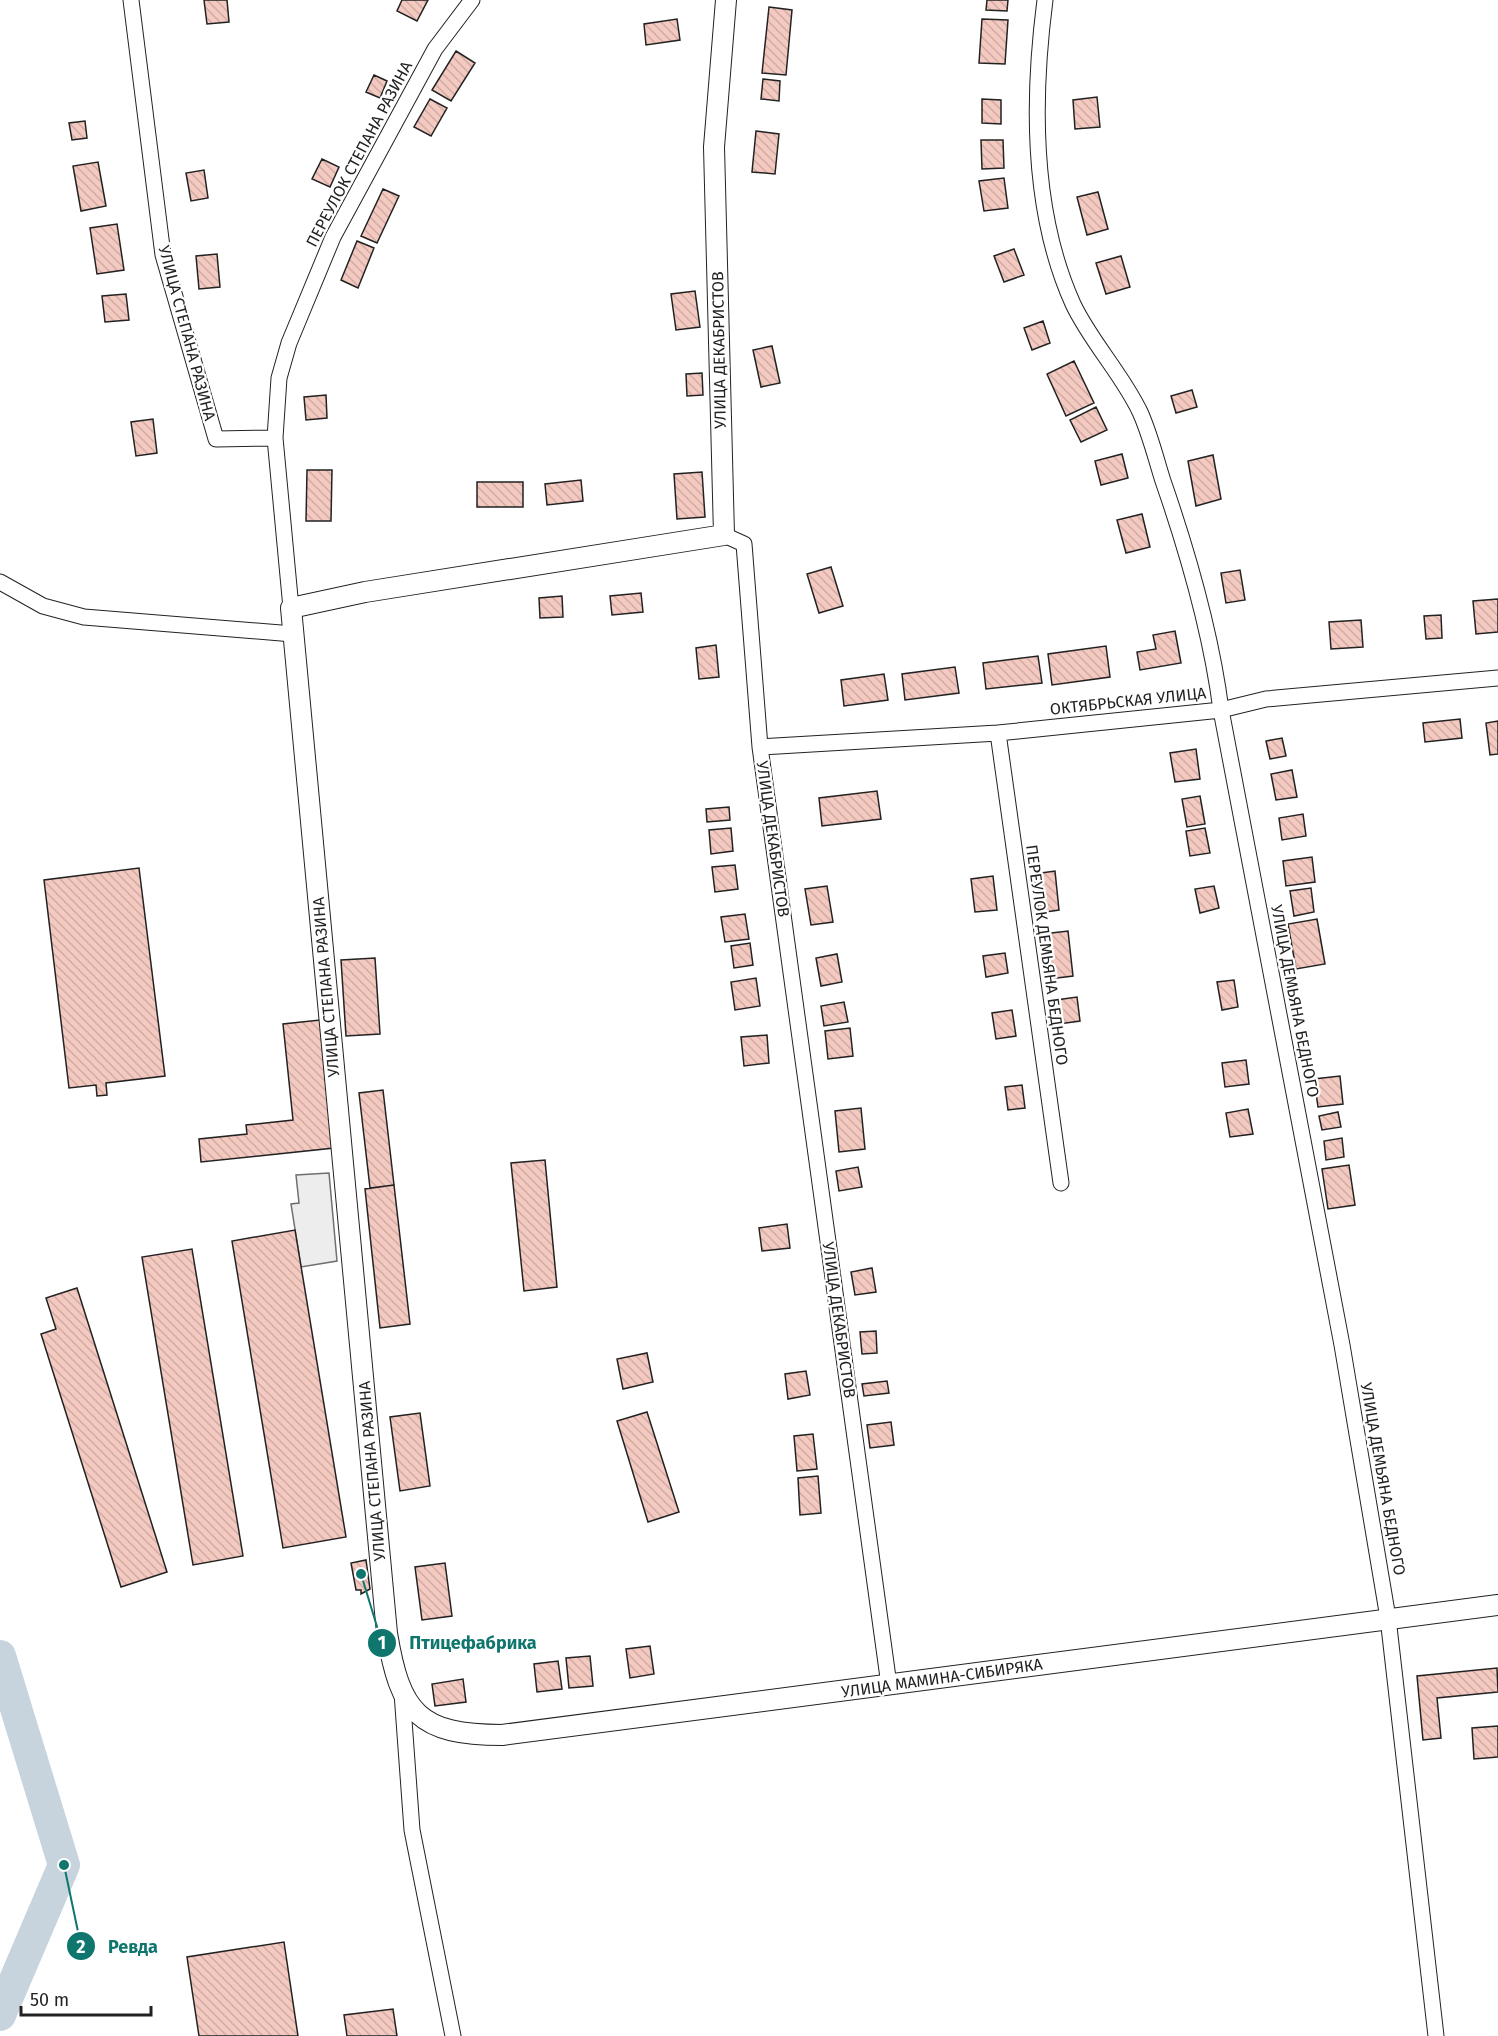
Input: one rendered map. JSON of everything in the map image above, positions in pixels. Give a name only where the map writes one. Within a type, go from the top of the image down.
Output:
[{"type":"street","name":"УЛИЦА СТЕПАНА РАЗИНА","points":[[131,0],[163,255],[216,439],[275,438],[387,1633],[402,1693],[412,1830],[453,2036]]},
{"type":"street","name":"ПЕРЕУЛОК СТЕПАНА РАЗИНА","points":[[275,438],[279,378],[289,343],[333,237],[435,49],[472,0]]},
{"type":"street","name":"УЛИЦА ДЕКАБРИСТОВ","points":[[726,0],[714,147],[724,535],[744,544],[760,747],[889,1685]]},
{"type":"street","name":"УЛИЦА ДЕМЬЯНА БЕДНОГО","points":[[1045,0],[1036,114],[1045,213],[1058,262],[1074,305],[1140,412],[1184,544],[1215,662],[1221,710],[1342,1345],[1388,1618],[1436,2036]]},
{"type":"street","points":[[291,608],[365,592],[724,535]]},
{"type":"street","points":[[0,582],[43,606],[84,617],[292,634]]},
{"type":"street","name":"ОКТЯБРЬСКАЯ УЛИЦА","points":[[760,747],[998,733],[1221,710],[1266,699],[1498,678]]},
{"type":"street","name":"ПЕРЕУЛОК ДЕМЬЯНА БЕДНОГО","points":[[998,733],[1061,1183]]},
{"type":"street","name":"УЛИЦА МАМИНА-СИБИРЯКА","points":[[402,1693],[421,1718],[434,1726],[465,1735],[502,1735],[1498,1605]]},
{"type":"shaded area","points":[[329,1173],[337,1261],[301,1267],[291,1204],[299,1203],[296,1175]]},
{"type":"building","points":[[204,0],[227,0],[229,22],[207,24]]},
{"type":"building","points":[[402,0],[428,0],[417,21],[397,11]]},
{"type":"building","points":[[987,0],[1008,0],[1007,11],[986,10]]},
{"type":"building","points":[[769,7],[792,10],[786,75],[762,73]]},
{"type":"building","points":[[677,19],[680,40],[646,45],[644,24]]},
{"type":"building","points":[[982,19],[1008,20],[1005,64],[979,63]]},
{"type":"building","points":[[456,51],[475,63],[451,101],[432,90]]},
{"type":"building","points":[[374,75],[387,81],[380,98],[366,92]]},
{"type":"building","points":[[763,79],[780,81],[779,101],[761,99]]},
{"type":"building","points":[[1097,97],[1100,127],[1075,129],[1073,100]]},
{"type":"building","points":[[430,99],[447,108],[431,136],[414,127]]},
{"type":"building","points":[[982,99],[1001,100],[1001,124],[982,123]]},
{"type":"building","points":[[85,121],[87,138],[72,140],[69,123]]},
{"type":"building","points":[[756,131],[779,134],[775,174],[752,172]]},
{"type":"building","points":[[981,140],[1003,140],[1004,168],[982,169]]},
{"type":"building","points":[[322,159],[339,167],[330,187],[312,179]]},
{"type":"building","points":[[98,162],[106,206],[81,211],[73,166]]},
{"type":"building","points":[[204,170],[208,198],[191,201],[186,173]]},
{"type":"building","points":[[1004,178],[1008,208],[984,211],[979,181]]},
{"type":"building","points":[[383,189],[399,196],[377,243],[361,236]]},
{"type":"building","points":[[1098,192],[1108,229],[1087,235],[1077,197]]},
{"type":"building","points":[[117,224],[124,270],[97,274],[90,228]]},
{"type":"building","points":[[357,241],[374,248],[358,288],[341,280]]},
{"type":"building","points":[[1014,249],[1024,275],[1004,282],[994,256]]},
{"type":"building","points":[[217,254],[220,287],[199,289],[196,256]]},
{"type":"building","points":[[1121,256],[1130,287],[1106,294],[1096,263]]},
{"type":"building","points":[[695,291],[700,327],[676,330],[671,294]]},
{"type":"building","points":[[126,294],[129,320],[105,322],[102,296]]},
{"type":"building","points":[[1043,321],[1050,343],[1032,350],[1024,328]]},
{"type":"building","points":[[772,346],[780,383],[761,387],[753,350]]},
{"type":"building","points":[[1074,361],[1094,403],[1066,416],[1047,374]]},
{"type":"building","points":[[702,373],[703,395],[687,396],[686,374]]},
{"type":"building","points":[[1192,390],[1197,407],[1176,413],[1171,396]]},
{"type":"building","points":[[326,395],[327,418],[306,420],[304,397]]},
{"type":"building","points":[[1096,407],[1107,430],[1081,442],[1070,420]]},
{"type":"building","points":[[153,419],[157,453],[136,456],[131,422]]},
{"type":"building","points":[[1122,454],[1128,478],[1101,485],[1095,461]]},
{"type":"building","points":[[1213,455],[1221,499],[1196,506],[1188,461]]},
{"type":"building","points":[[307,470],[332,470],[331,521],[306,521]]},
{"type":"building","points":[[702,472],[705,517],[677,519],[674,474]]},
{"type":"building","points":[[581,480],[583,501],[547,505],[545,484]]},
{"type":"building","points":[[477,482],[523,482],[523,507],[477,507]]},
{"type":"building","points":[[1142,514],[1150,547],[1126,553],[1117,520]]},
{"type":"building","points":[[831,567],[843,606],[819,613],[807,574]]},
{"type":"building","points":[[1240,570],[1245,600],[1226,603],[1221,573]]},
{"type":"building","points":[[641,593],[643,612],[612,615],[610,596]]},
{"type":"building","points":[[562,596],[563,617],[540,618],[539,598]]},
{"type":"building","points":[[1498,599],[1498,632],[1476,634],[1473,601]]},
{"type":"building","points":[[1441,615],[1442,638],[1426,639],[1424,616]]},
{"type":"building","points":[[1361,620],[1363,647],[1331,649],[1329,622]]},
{"type":"building","points":[[1175,631],[1181,663],[1140,670],[1137,652],[1156,649],[1153,635]]},
{"type":"building","points":[[716,645],[719,677],[699,679],[696,648]]},
{"type":"building","points":[[1106,646],[1110,677],[1052,685],[1048,654]]},
{"type":"building","points":[[1038,656],[1042,683],[986,689],[983,663]]},
{"type":"building","points":[[955,667],[959,693],[905,700],[902,674]]},
{"type":"building","points":[[884,674],[888,700],[844,706],[841,680]]},
{"type":"building","points":[[1460,719],[1462,738],[1425,742],[1423,723]]},
{"type":"building","points":[[1498,721],[1498,754],[1490,755],[1486,723]]},
{"type":"building","points":[[1282,738],[1286,756],[1270,759],[1266,741]]},
{"type":"building","points":[[1196,749],[1200,779],[1175,782],[1170,753]]},
{"type":"building","points":[[1292,770],[1297,797],[1276,800],[1271,774]]},
{"type":"building","points":[[877,791],[881,819],[822,826],[819,798]]},
{"type":"building","points":[[1200,796],[1205,824],[1187,827],[1182,799]]},
{"type":"building","points":[[729,807],[730,820],[707,822],[706,809]]},
{"type":"building","points":[[1303,814],[1306,836],[1282,840],[1279,818]]},
{"type":"building","points":[[731,828],[733,851],[711,854],[709,830]]},
{"type":"building","points":[[1205,828],[1210,853],[1190,856],[1186,831]]},
{"type":"building","points":[[1312,857],[1315,882],[1286,886],[1283,861]]},
{"type":"building","points":[[735,865],[738,889],[715,892],[712,867]]},
{"type":"building","points":[[139,868],[165,1076],[106,1083],[107,1095],[97,1096],[96,1085],[69,1088],[44,880]]},
{"type":"building","points":[[1055,871],[1059,910],[1039,913],[1034,874]]},
{"type":"building","points":[[993,876],[997,910],[975,912],[971,879]]},
{"type":"building","points":[[827,886],[833,922],[811,925],[805,889]]},
{"type":"building","points":[[1214,886],[1219,908],[1200,913],[1195,889]]},
{"type":"building","points":[[1311,888],[1314,912],[1294,916],[1290,891]]},
{"type":"building","points":[[745,914],[749,939],[725,942],[721,917]]},
{"type":"building","points":[[1317,919],[1325,964],[1296,969],[1288,924]]},
{"type":"building","points":[[1068,931],[1073,976],[1049,979],[1043,934]]},
{"type":"building","points":[[750,943],[753,965],[734,968],[731,946]]},
{"type":"building","points":[[1005,953],[1008,973],[986,977],[983,956]]},
{"type":"building","points":[[837,954],[842,982],[821,986],[816,958]]},
{"type":"building","points":[[375,958],[380,1034],[346,1036],[341,960]]},
{"type":"building","points":[[756,978],[760,1006],[735,1010],[731,982]]},
{"type":"building","points":[[1234,980],[1238,1007],[1222,1010],[1217,982]]},
{"type":"building","points":[[1077,997],[1080,1021],[1059,1024],[1056,1000]]},
{"type":"building","points":[[844,1002],[848,1022],[824,1026],[821,1006]]},
{"type":"building","points":[[1012,1010],[1016,1036],[996,1039],[992,1013]]},
{"type":"building","points":[[320,1020],[334,1148],[201,1162],[199,1139],[247,1134],[246,1125],[293,1120],[283,1024]]},
{"type":"building","points":[[850,1028],[853,1056],[828,1059],[825,1031]]},
{"type":"building","points":[[767,1035],[769,1063],[744,1066],[741,1037]]},
{"type":"building","points":[[1246,1060],[1249,1084],[1225,1087],[1222,1063]]},
{"type":"building","points":[[1340,1076],[1343,1104],[1318,1107],[1314,1079]]},
{"type":"building","points":[[1022,1085],[1025,1108],[1008,1110],[1005,1087]]},
{"type":"building","points":[[383,1090],[394,1185],[370,1188],[359,1093]]},
{"type":"building","points":[[861,1108],[865,1149],[839,1152],[835,1111]]},
{"type":"building","points":[[1248,1109],[1253,1134],[1230,1137],[1226,1113]]},
{"type":"building","points":[[1338,1112],[1341,1127],[1322,1130],[1319,1116]]},
{"type":"building","points":[[1342,1138],[1344,1157],[1326,1160],[1324,1141]]},
{"type":"building","points":[[545,1160],[557,1287],[524,1291],[511,1163]]},
{"type":"building","points":[[1349,1165],[1355,1205],[1328,1209],[1322,1169]]},
{"type":"building","points":[[858,1167],[862,1187],[839,1191],[836,1171]]},
{"type":"building","points":[[394,1185],[410,1324],[380,1328],[365,1189]]},
{"type":"building","points":[[787,1224],[790,1248],[762,1251],[759,1228]]},
{"type":"building","points":[[295,1230],[346,1537],[283,1548],[232,1241]]},
{"type":"building","points":[[192,1249],[243,1556],[193,1565],[142,1257]]},
{"type":"building","points":[[872,1268],[876,1292],[855,1295],[851,1272]]},
{"type":"building","points":[[77,1288],[167,1572],[121,1587],[41,1334],[56,1329],[46,1298]]},
{"type":"building","points":[[876,1331],[877,1353],[862,1354],[860,1332]]},
{"type":"building","points":[[647,1353],[653,1382],[623,1389],[617,1359]]},
{"type":"building","points":[[806,1371],[810,1395],[788,1399],[785,1374]]},
{"type":"building","points":[[887,1381],[889,1393],[864,1396],[862,1384]]},
{"type":"building","points":[[647,1412],[679,1512],[648,1522],[617,1421]]},
{"type":"building","points":[[420,1413],[430,1486],[400,1491],[390,1417]]},
{"type":"building","points":[[891,1422],[894,1445],[870,1448],[867,1425]]},
{"type":"building","points":[[813,1434],[817,1469],[797,1471],[794,1436]]},
{"type":"building","points":[[818,1476],[821,1513],[800,1515],[798,1478]]},
{"type":"building","points":[[366,1560],[370,1589],[361,1594],[361,1590],[356,1590],[351,1563]]},
{"type":"building","points":[[445,1563],[452,1616],[422,1620],[415,1567]]},
{"type":"building","points":[[650,1646],[654,1674],[630,1678],[626,1649]]},
{"type":"building","points":[[590,1656],[593,1686],[569,1688],[566,1658]]},
{"type":"building","points":[[558,1661],[562,1689],[537,1692],[534,1664]]},
{"type":"building","points":[[1497,1668],[1498,1692],[1437,1698],[1441,1738],[1423,1740],[1417,1676]]},
{"type":"building","points":[[463,1679],[466,1702],[435,1706],[432,1684]]},
{"type":"building","points":[[1498,1726],[1498,1757],[1474,1759],[1472,1728]]},
{"type":"building","points":[[284,1942],[298,2036],[199,2036],[187,1957]]},
{"type":"building","points":[[393,2009],[397,2036],[347,2036],[344,2015]]},
{"type":"waterway","points":[[0,1656],[64,1865],[0,2015]]},
{"type":"place","name":"Птицефабрика","points":[[361,1574]]},
{"type":"place","name":"Ревда","points":[[64,1865]]}]
